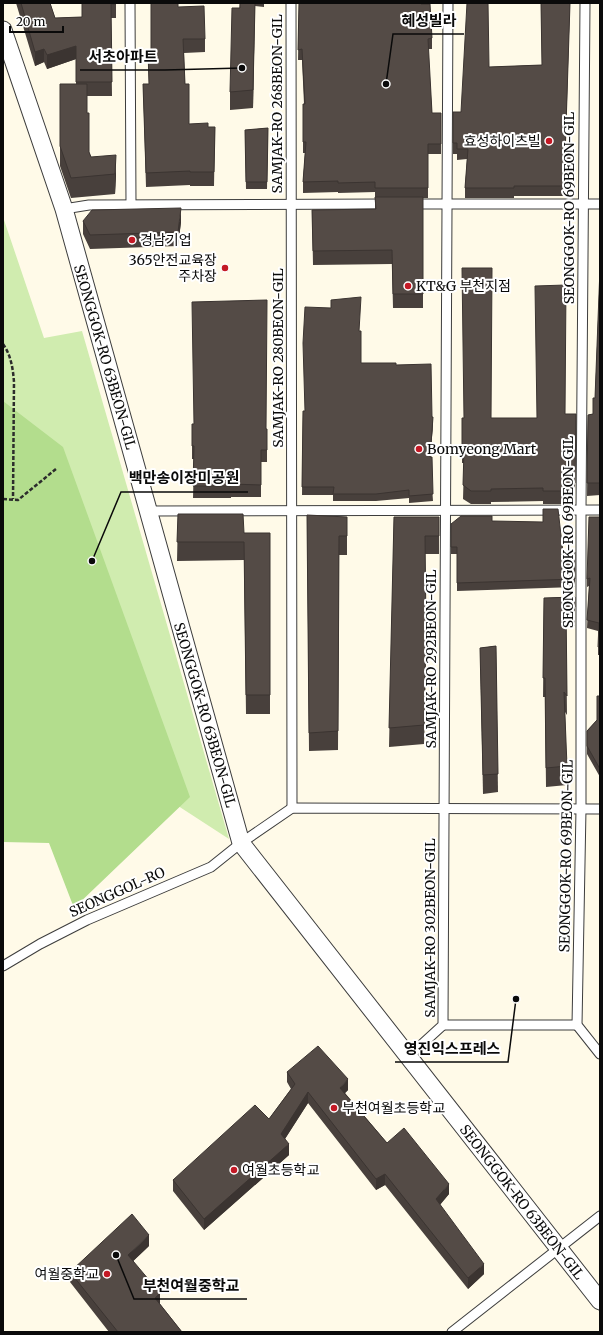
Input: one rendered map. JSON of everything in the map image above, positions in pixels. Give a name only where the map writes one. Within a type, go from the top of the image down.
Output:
[{"type":"street","name":"SEONGGOK-RO 63BEON-GIL","points":[[3,30],[64,209],[241,843],[600,1301]]},
{"type":"lane","points":[[130,3],[131,205]]},
{"type":"lane","name":"SAMJAK-RO 268BEON-GIL","points":[[291,3],[290,109],[292,205]]},
{"type":"lane","points":[[446,510],[448,3]]},
{"type":"lane","name":"SEONGGOK-RO 69BEON-GIL","points":[[577,1025],[581,809],[581,510],[585,3]]},
{"type":"lane","points":[[64,209],[89,205],[600,204]]},
{"type":"lane","name":"SAMJAK-RO 280BEON-GIL","points":[[292,205],[292,511]]},
{"type":"lane","name":"SAMJAK-RO 292BEON-GIL","points":[[444,809],[446,510]]},
{"type":"lane","points":[[148,511],[600,510]]},
{"type":"lane","points":[[292,511],[292,808]]},
{"type":"lane","points":[[241,843],[292,808],[600,809]]},
{"type":"lane","name":"SAMJAK-RO 302BEON-GIL","points":[[408,1057],[443,1025],[444,809]]},
{"type":"lane","name":"SEONGGOL-RO","points":[[3,966],[40,944],[87,920],[211,866],[241,843]]},
{"type":"lane","points":[[443,1025],[577,1025],[600,1054]]},
{"type":"lane","points":[[452,1332],[600,1216]]},
{"type":"path","points":[[3,344],[13,367],[14,382],[13,499]]},
{"type":"path","points":[[3,499],[18,500],[56,468]]},
{"type":"green space","points":[[3,217],[44,338],[82,331],[229,839],[89,748],[3,489]]},
{"type":"green space","points":[[3,401],[63,447],[190,797],[74,908],[49,843],[3,842]]},
{"type":"building","points":[[21,3],[50,3],[55,18],[82,17],[82,3],[116,3],[111,4],[112,82],[76,82],[76,46],[47,55],[44,49],[35,52]]},
{"type":"building","points":[[151,3],[178,3],[178,7],[204,6],[205,39],[183,39],[185,84],[189,84],[189,124],[208,123],[208,127],[215,127],[214,172],[190,171],[146,173],[143,84],[149,84],[148,50],[151,50]]},
{"type":"building","points":[[240,3],[255,3],[253,90],[230,92],[232,8],[240,8]]},
{"type":"building","points":[[299,3],[430,4],[432,38],[428,39],[432,113],[441,113],[441,144],[428,144],[428,188],[375,188],[375,182],[303,182],[306,142],[303,142],[303,104],[305,104],[302,49],[298,50]]},
{"type":"building","points":[[467,3],[488,3],[489,67],[542,65],[541,3],[570,3],[565,157],[570,157],[569,186],[465,188],[468,149],[457,149],[457,143],[453,143],[453,112],[461,112]]},
{"type":"building","points":[[60,84],[87,84],[89,152],[91,157],[116,155],[115,174],[71,178],[60,146]]},
{"type":"building","points":[[268,128],[267,182],[246,182],[245,130]]},
{"type":"building","name":"KT&G 부천지점","points":[[375,197],[423,197],[423,294],[393,294],[392,250],[313,251],[312,210],[376,209]]},
{"type":"building","points":[[181,208],[178,232],[90,235],[83,221],[92,210]]},
{"type":"building","points":[[462,268],[492,268],[491,418],[537,418],[535,286],[566,285],[565,414],[576,414],[575,483],[573,483],[573,491],[543,491],[543,488],[471,491],[463,485],[464,450],[462,450],[462,418],[464,418]]},
{"type":"building","points":[[600,268],[600,483],[587,483],[588,415],[593,414],[593,398],[595,398]]},
{"type":"building","points":[[361,297],[359,331],[361,331],[361,363],[396,363],[396,365],[431,364],[433,417],[430,457],[432,457],[433,494],[409,496],[409,490],[376,494],[333,494],[334,487],[302,487],[303,411],[305,411],[303,343],[305,307],[331,308],[331,300]]},
{"type":"building","points":[[267,300],[267,450],[261,450],[261,485],[231,484],[231,486],[193,486],[194,446],[192,446],[192,424],[194,424],[192,302]]},
{"type":"building","points":[[543,509],[558,509],[563,553],[575,552],[575,579],[457,583],[457,547],[451,547],[451,524],[461,516],[492,516],[492,521],[543,522]]},
{"type":"building","points":[[178,514],[243,514],[244,533],[270,533],[270,695],[246,695],[244,542],[177,542]]},
{"type":"building","points":[[307,515],[347,517],[347,536],[339,536],[338,731],[309,733]]},
{"type":"building","points":[[394,517],[439,517],[439,536],[425,536],[426,628],[424,725],[389,728]]},
{"type":"building","points":[[589,517],[600,517],[600,647],[598,647],[599,623],[587,620],[590,578],[587,579]]},
{"type":"building","points":[[575,597],[575,607],[566,605],[567,696],[564,692],[567,766],[546,768],[545,678],[543,678],[544,598]]},
{"type":"building","points":[[496,646],[498,774],[483,775],[480,648]]},
{"type":"building","points":[[597,696],[600,696],[600,769],[587,746],[587,731],[597,720]]},
{"type":"building","name":"여월초등학교","points":[[318,1046],[348,1079],[340,1088],[387,1143],[404,1128],[449,1184],[436,1199],[484,1264],[468,1278],[385,1174],[376,1179],[308,1092],[281,1134],[289,1144],[204,1219],[173,1180],[255,1105],[269,1119],[295,1084],[287,1072]]},
{"type":"building","name":"여월중학교","points":[[132,1214],[149,1235],[128,1255],[160,1293],[155,1298],[182,1332],[118,1332],[70,1272]]},
{"type":"place","name":"서초아파트","points":[[242,68]]},
{"type":"place","name":"혜성빌라","points":[[386,84]]},
{"type":"place","name":"효성하이츠빌","points":[[549,141]]},
{"type":"place","name":"경남기업","points":[[132,240]]},
{"type":"place","name":"365안전교육장 주차장","points":[[225,268]]},
{"type":"place","name":"KT&G 부천지점","points":[[408,286]]},
{"type":"place","name":"Bomyeong Mart","points":[[419,449]]},
{"type":"place","name":"백만송이장미공원","points":[[92,561]]},
{"type":"place","name":"영진익스프레스","points":[[516,999]]},
{"type":"place","name":"부천여월초등학교","points":[[334,1108]]},
{"type":"place","name":"여월초등학교","points":[[234,1170]]},
{"type":"place","name":"부천여월중학교","points":[[116,1255]]},
{"type":"place","name":"여월중학교","points":[[107,1274]]}]
